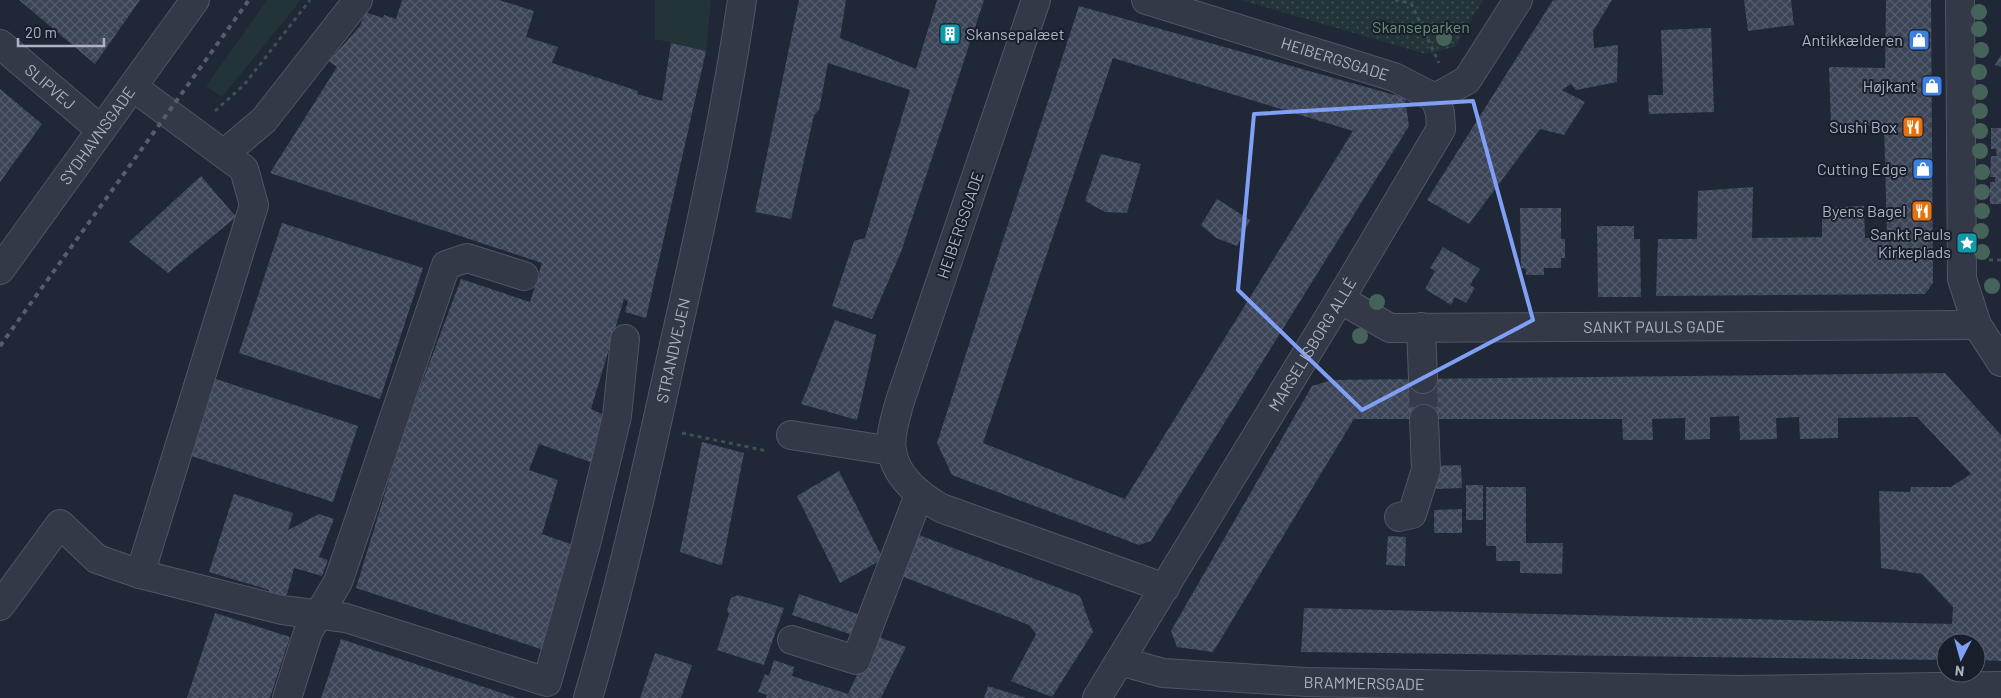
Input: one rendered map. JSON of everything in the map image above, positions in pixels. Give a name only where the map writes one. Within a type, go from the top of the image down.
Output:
[{"type":"street","name":"SYDHAVNSGADE","points":[[0,270],[196,0]]},
{"type":"street","points":[[224,154],[264,120],[358,0]]},
{"type":"street","name":"STRANDVEJEN","points":[[588,698],[613,613],[634,527],[698,238],[722,125],[742,0]]},
{"type":"street","name":"HEIBERGSGADE","points":[[1036,0],[900,401],[893,428],[892,451],[900,474],[919,495],[941,508],[1165,588]]},
{"type":"street","name":"HEIBERGSGADE","points":[[1146,0],[1394,77],[1435,98]]},
{"type":"street","points":[[1435,98],[1467,80],[1518,0]]},
{"type":"street","points":[[1960,0],[1962,280],[1977,325],[2001,362]]},
{"type":"street","name":"SLIPVEJ","points":[[0,44],[101,130]]},
{"type":"street","points":[[133,87],[244,169],[254,205],[140,574]]},
{"type":"street","name":"MARSELISBORG ALLÉ","points":[[1097,698],[1340,299],[1441,129],[1440,113],[1435,98]]},
{"type":"street","points":[[287,698],[308,632],[338,582],[446,265],[467,258],[524,276]]},
{"type":"street","name":"SANKT PAULS GADE","points":[[1340,299],[1390,328],[1977,325]]},
{"type":"street","points":[[1421,327],[1423,379]]},
{"type":"street","points":[[0,606],[60,524],[97,559],[140,574],[282,610],[346,618],[548,682],[586,544],[617,416],[625,339]]},
{"type":"street","points":[[1399,517],[1412,514],[1426,470],[1424,419]]},
{"type":"street","points":[[784,444],[892,451]]},
{"type":"street","points":[[792,640],[856,660],[919,495]]},
{"type":"street","name":"BRAMMERSGADE","points":[[1120,661],[1163,672],[1306,690],[1740,694],[2001,686]]},
{"type":"path","points":[[192,131],[244,85],[310,0]]},
{"type":"path","points":[[1394,0],[1412,1],[1442,70],[1435,98]]},
{"type":"path","points":[[704,437],[784,444]]},
{"type":"highlighted area","points":[[1473,101],[1533,320],[1362,410],[1238,290],[1254,114]]},
{"type":"green space","points":[[267,0],[301,0],[222,97],[206,86]]},
{"type":"green space","points":[[655,0],[711,0],[706,51],[655,39]]},
{"type":"green space","name":"Skanseparken","points":[[1241,0],[1483,0],[1455,47],[1426,54]]},
{"type":"building","points":[[19,0],[140,0],[95,64]]},
{"type":"building","points":[[402,0],[499,0],[534,11],[526,37],[558,47],[552,63],[638,91],[637,94],[662,101],[671,43],[706,51],[646,318],[625,312],[628,301],[624,299],[591,409],[609,417],[593,463],[539,444],[529,470],[558,480],[542,534],[579,547],[547,651],[356,588],[404,431],[461,279],[530,302],[542,263],[270,173],[337,67],[329,61],[360,26],[365,12],[383,18],[384,15],[396,19]]},
{"type":"building","points":[[799,0],[846,0],[840,38],[916,69],[937,0],[984,0],[901,252],[872,319],[832,306],[854,241],[865,238],[910,90],[828,63],[819,110],[814,115],[791,219],[755,212]]},
{"type":"building","points":[[1553,0],[1612,0],[1593,31],[1594,48],[1618,45],[1617,82],[1576,90],[1571,84],[1562,90],[1585,102],[1564,135],[1540,129],[1469,224],[1427,200]]},
{"type":"building","points":[[1744,0],[1791,0],[1794,25],[1748,31]]},
{"type":"building","points":[[1886,0],[1931,0],[1933,283],[1925,294],[1656,296],[1658,239],[1697,239],[1698,191],[1753,187],[1752,238],[1822,237],[1822,208],[1864,206],[1865,238],[1887,238],[1884,125],[1831,126],[1829,67],[1885,68]]},
{"type":"building","points":[[1079,6],[1405,98],[1409,126],[1151,541],[1139,545],[952,475],[937,443]],"holes":[[[1113,58],[1353,131],[1125,499],[983,443]]]},
{"type":"building","points":[[1711,28],[1714,112],[1649,114],[1648,95],[1663,95],[1661,30]]},
{"type":"building","points":[[2001,55],[2001,67],[1995,65]]},
{"type":"building","points":[[0,89],[42,124],[0,182]]},
{"type":"building","points":[[1991,128],[2001,128],[2001,204],[1990,204],[1990,182],[1995,182],[1995,177],[1990,177],[1991,156],[1997,156],[1996,149],[1991,149]]},
{"type":"building","points":[[1101,154],[1141,164],[1127,213],[1105,212],[1085,201]]},
{"type":"building","points":[[201,176],[236,217],[168,273],[129,242]]},
{"type":"building","points":[[1217,199],[1250,220],[1237,246],[1216,238],[1201,225]]},
{"type":"building","points":[[1520,208],[1561,208],[1561,239],[1565,239],[1565,258],[1561,258],[1561,268],[1544,268],[1544,275],[1526,275],[1526,269],[1521,268]]},
{"type":"building","points":[[282,223],[423,268],[380,399],[239,353]]},
{"type":"building","points":[[1597,226],[1634,226],[1634,239],[1640,239],[1641,297],[1598,297]]},
{"type":"building","points":[[1443,247],[1480,269],[1470,285],[1475,288],[1466,303],[1455,297],[1451,305],[1425,289],[1435,271],[1430,268]]},
{"type":"building","points":[[835,320],[876,335],[857,420],[801,404]]},
{"type":"building","points":[[1945,373],[2001,435],[2001,661],[1986,660],[1986,633],[1936,633],[1936,660],[1301,652],[1304,608],[1952,624],[1953,607],[1922,574],[1881,568],[1879,491],[1910,492],[1911,487],[1951,487],[1971,474],[1917,417],[1838,418],[1838,438],[1800,439],[1799,417],[1776,418],[1777,439],[1740,440],[1739,416],[1710,417],[1710,439],[1685,440],[1685,418],[1652,419],[1653,440],[1623,440],[1622,419],[1354,419],[1213,652],[1177,647],[1171,631],[1312,386],[1332,380]]},
{"type":"building","points":[[213,378],[358,426],[333,502],[188,455]]},
{"type":"building","points":[[702,442],[744,453],[722,565],[680,552]]},
{"type":"building","points":[[1461,465],[1462,488],[1435,489],[1434,466]]},
{"type":"building","points":[[839,471],[883,559],[840,583],[797,496]]},
{"type":"building","points":[[1466,485],[1483,485],[1483,520],[1466,520]]},
{"type":"building","points":[[1486,487],[1526,487],[1526,543],[1563,543],[1562,574],[1520,573],[1520,561],[1496,561],[1496,546],[1486,546]]},
{"type":"building","points":[[234,494],[293,513],[288,530],[319,514],[334,519],[319,557],[328,560],[322,576],[294,568],[287,594],[281,598],[269,595],[269,590],[209,572]]},
{"type":"building","points":[[1462,509],[1462,533],[1434,533],[1434,510]]},
{"type":"building","points":[[919,535],[1080,596],[1093,632],[1052,697],[1011,681],[1036,634],[1029,625],[901,576]]},
{"type":"building","points":[[1388,536],[1406,537],[1405,566],[1386,565]]},
{"type":"building","points":[[799,594],[866,617],[859,637],[792,615]]},
{"type":"building","points":[[738,595],[784,608],[764,665],[717,650],[729,614],[727,610],[731,598]]},
{"type":"building","points":[[215,613],[290,637],[270,698],[187,698]]},
{"type":"building","points":[[876,636],[906,647],[881,698],[766,698],[767,695],[758,692],[765,674],[769,676],[774,660],[794,667],[792,676],[848,694]]},
{"type":"building","points":[[341,639],[517,698],[321,698]]},
{"type":"building","points":[[655,653],[692,665],[681,698],[640,698]]},
{"type":"building","points":[[988,686],[1026,698],[984,698]]},
{"type":"tunnel","points":[[1423,379],[1424,419]]},
{"type":"railway","points":[[0,346],[249,0]]},
{"type":"place","name":"Skansepalæet","points":[[950,34]]},
{"type":"place","name":"Antikkælderen","points":[[1919,40]]},
{"type":"place","name":"Højkant","points":[[1932,86]]},
{"type":"place","name":"Sushi Box","points":[[1913,127]]},
{"type":"place","name":"Cutting Edge","points":[[1923,169]]},
{"type":"place","name":"Byens Bagel","points":[[1922,211]]},
{"type":"place","name":"Sankt Pauls Kirkeplads","points":[[1967,243]]}]
